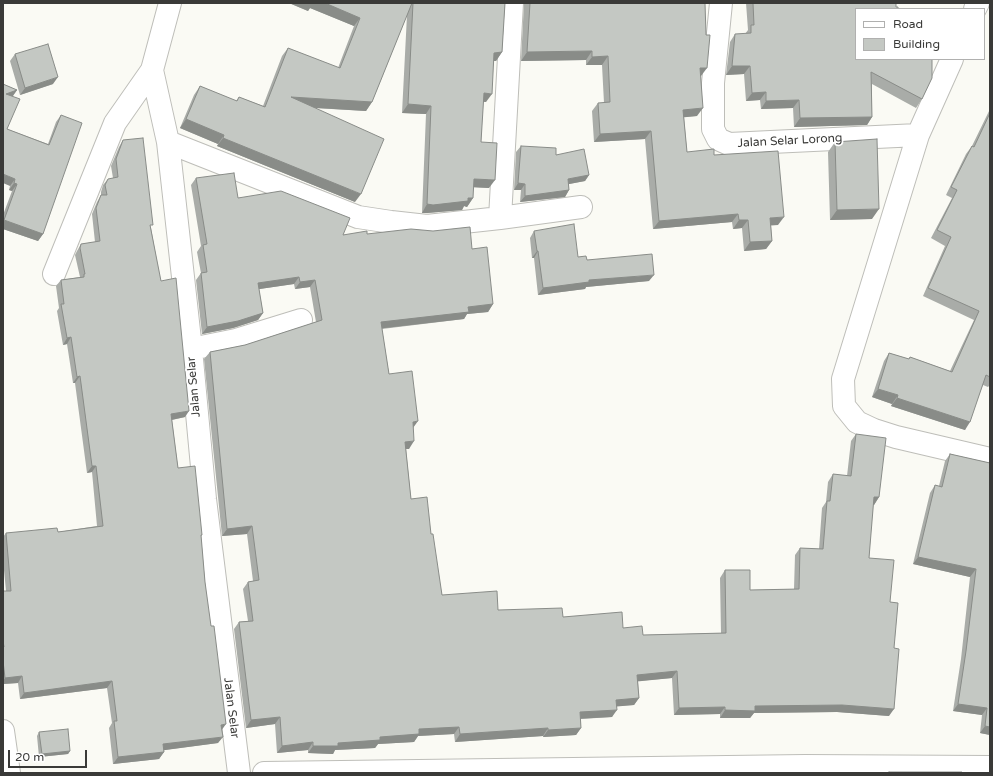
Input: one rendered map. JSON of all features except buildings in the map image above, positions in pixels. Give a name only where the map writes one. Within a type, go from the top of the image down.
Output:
[{"type":"street","name":"Jalan Selar","points":[[170,3],[152,70],[168,142],[191,349],[205,499],[239,773]]},
{"type":"street","points":[[500,218],[512,3]]},
{"type":"street","name":"Jalan Selar Lorong","points":[[721,3],[713,83],[713,129],[718,139],[729,144],[918,135]]},
{"type":"street","points":[[952,60],[918,135],[843,379],[844,406],[857,422],[874,430],[896,437],[990,459]]},
{"type":"street","points":[[54,274],[115,123],[152,70]]},
{"type":"street","points":[[168,142],[358,216],[427,226],[581,207]]},
{"type":"street","points":[[191,349],[236,340],[301,320]]},
{"type":"street","points":[[3,731],[9,773]]},
{"type":"street","points":[[264,773],[805,766],[990,767]]}]
